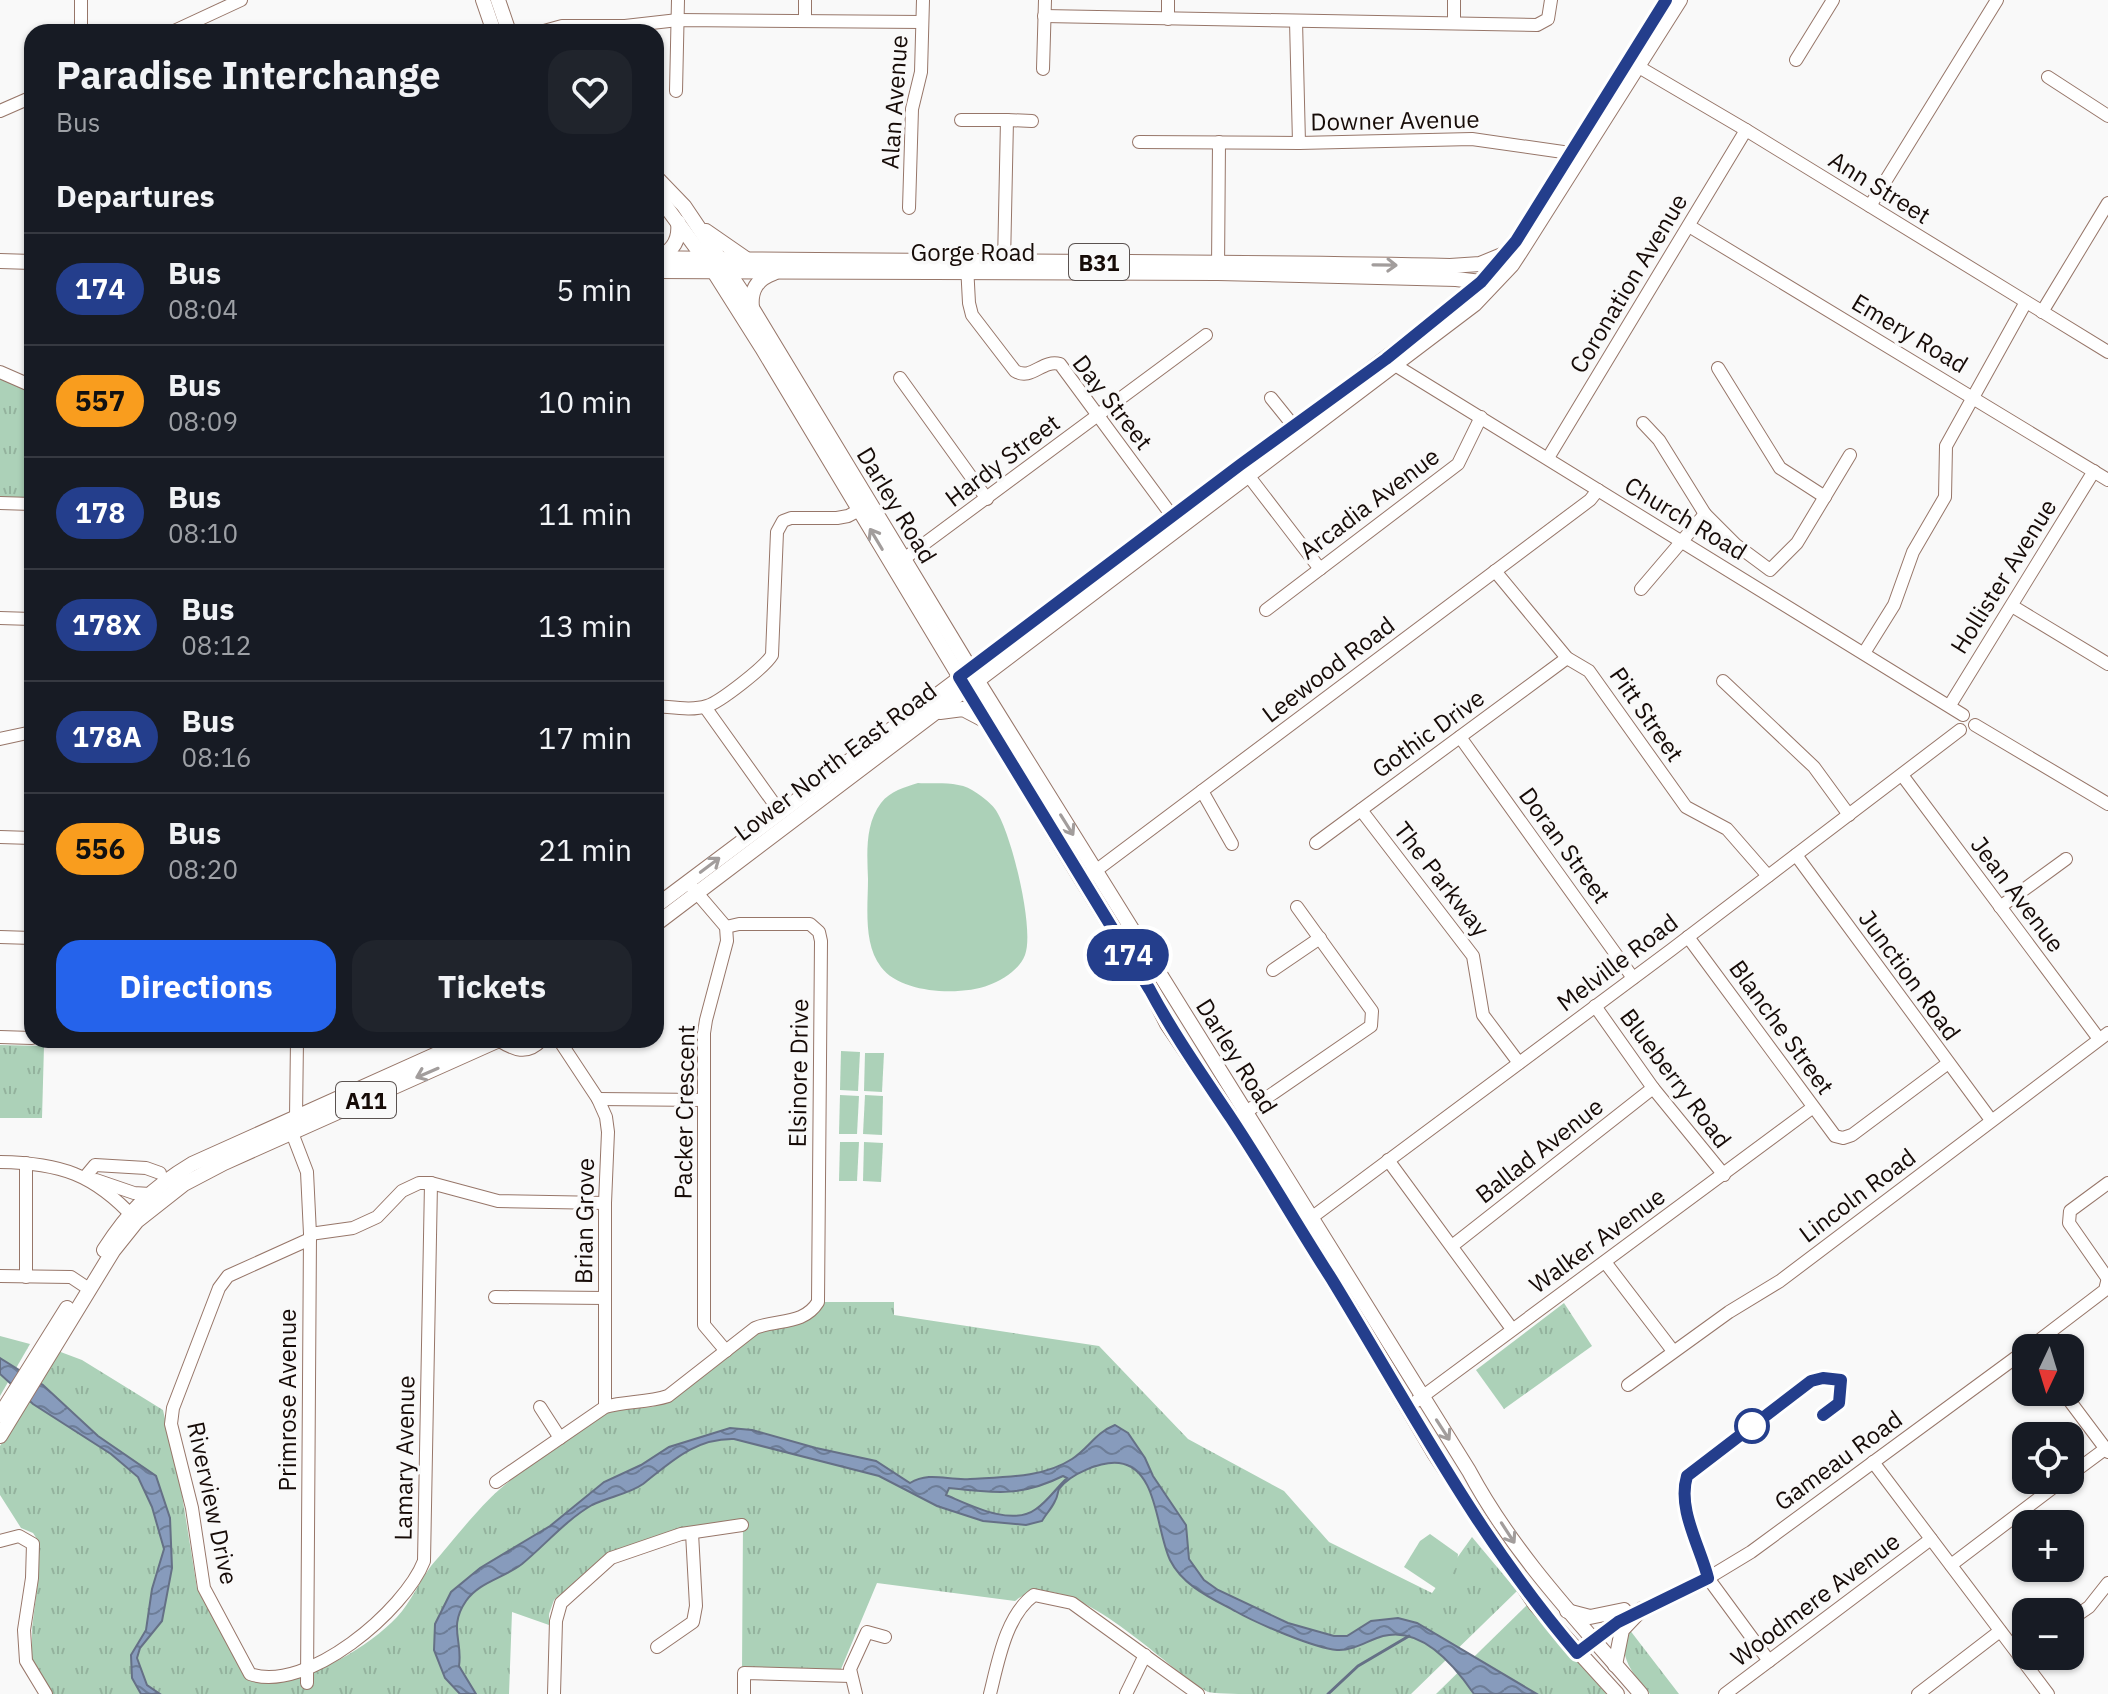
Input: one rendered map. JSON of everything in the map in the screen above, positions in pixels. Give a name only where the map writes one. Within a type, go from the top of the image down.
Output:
[{"type":"main road","points":[[483,0],[491,24]]},
{"type":"main road","points":[[498,0],[506,24]]},
{"type":"main road","name":"Lower North East Road","points":[[1485,286],[1525,245],[1634,64],[1666,0]]},
{"type":"main road","name":"Lower North East Road","points":[[664,902],[692,888],[933,716],[968,679],[1390,362],[1475,304],[1570,153],[1680,0]]},
{"type":"main road","points":[[664,186],[696,224],[717,266]]},
{"type":"main road","points":[[664,204],[717,266]]},
{"type":"main road","points":[[664,254],[676,244],[678,222]]},
{"type":"main road","points":[[696,224],[747,260]]},
{"type":"main road","points":[[0,253],[24,254]]},
{"type":"main road","name":"Gorge Road","points":[[664,259],[779,273],[967,268],[1450,266],[1480,264],[1506,253]]},
{"type":"main road","name":"Gorge Road","points":[[664,271],[688,272],[747,260],[967,268],[1004,263],[1218,267],[1456,279],[1485,286]]},
{"type":"main road","points":[[0,261],[24,262]]},
{"type":"main road","name":"Darley Road","points":[[717,266],[732,301],[899,563],[951,637],[989,726],[1150,990],[1167,1024],[1233,1121],[1407,1408],[1516,1579],[1577,1653],[1617,1694]]},
{"type":"main road","name":"Darley Road","points":[[717,266],[752,308],[865,507]]},
{"type":"main road","name":"Gorge Road","points":[[1450,266],[1474,276],[1485,286]]},
{"type":"main road","points":[[688,272],[732,301]]},
{"type":"main road","points":[[752,308],[752,295],[758,283],[766,276],[779,273]]},
{"type":"main road","name":"Darley Road","points":[[899,563],[943,651],[996,711],[1484,1499],[1566,1611],[1641,1694]]},
{"type":"main road","points":[[951,637],[973,651],[1002,654],[993,687],[996,711]]},
{"type":"main road","points":[[931,697],[943,680],[943,651]]},
{"type":"main road","name":"Lower North East Road","points":[[664,916],[780,812],[931,697],[968,679]]},
{"type":"main road","points":[[933,716],[950,709],[963,709],[978,715],[989,726]]},
{"type":"main road","name":"A11","points":[[133,1217],[192,1179],[452,1048]]},
{"type":"main road","name":"A11","points":[[0,1436],[3,1416],[86,1286],[150,1194],[192,1164],[479,1048]]},
{"type":"main road","points":[[1615,1665],[1622,1630],[1642,1609]]},
{"type":"main road","points":[[1566,1611],[1590,1617],[1624,1610]]},
{"type":"street","points":[[81,0],[81,24]]},
{"type":"street","points":[[189,24],[241,0]]},
{"type":"street","points":[[676,91],[678,0]]},
{"type":"street","points":[[805,0],[805,20]]},
{"type":"street","name":"Alan Avenue","points":[[909,208],[912,109],[921,72],[923,0]]},
{"type":"street","points":[[1043,69],[1045,0]]},
{"type":"street","points":[[1168,0],[1168,19]]},
{"type":"street","points":[[1454,0],[1454,22]]},
{"type":"street","points":[[1044,16],[1537,25],[1548,19],[1551,0]]},
{"type":"street","points":[[1796,60],[1833,0]]},
{"type":"street","points":[[1870,206],[1997,0]]},
{"type":"street","points":[[643,24],[678,20],[922,22]]},
{"type":"street","points":[[1296,21],[1299,143]]},
{"type":"street","name":"Ann Street","points":[[1634,64],[2108,352]]},
{"type":"street","points":[[2048,77],[2108,116]]},
{"type":"street","points":[[0,111],[24,100]]},
{"type":"street","points":[[961,120],[1032,121]]},
{"type":"street","points":[[1004,263],[1007,120]]},
{"type":"street","name":"Coronation Avenue","points":[[1548,458],[1746,130]]},
{"type":"street","name":"Downer Avenue","points":[[1139,142],[1299,143],[1472,139],[1570,153]]},
{"type":"street","points":[[1218,267],[1219,142]]},
{"type":"street","points":[[2042,312],[2108,203]]},
{"type":"street","name":"Emery Road","points":[[1689,226],[2108,480]]},
{"type":"street","name":"Day Street","points":[[967,268],[972,315],[1015,371],[1028,375],[1048,363],[1060,364],[1176,521]]},
{"type":"street","points":[[1864,653],[1894,605],[1913,552],[1945,497],[1946,446],[2026,302]]},
{"type":"street","name":"Hardy Street","points":[[899,563],[1206,335]]},
{"type":"street","name":"Church Road","points":[[1390,362],[1963,715]]},
{"type":"street","points":[[1718,368],[1780,468],[1825,497]]},
{"type":"street","points":[[0,372],[24,382]]},
{"type":"street","points":[[900,378],[987,499]]},
{"type":"street","points":[[1271,398],[1298,431]]},
{"type":"street","name":"Arcadia Avenue","points":[[1266,610],[1458,464],[1481,417]]},
{"type":"street","points":[[1643,423],[1659,440],[1705,514],[1735,544],[1770,570],[1797,543],[1850,455]]},
{"type":"street","points":[[1244,470],[1320,569]]},
{"type":"street","name":"Hollister Avenue","points":[[1950,705],[2094,471]]},
{"type":"street","name":"Leewood Road","points":[[1082,881],[1590,500],[1598,490]]},
{"type":"street","points":[[0,503],[24,504]]},
{"type":"street","points":[[664,706],[711,705],[762,667],[772,655],[778,526],[791,518],[837,518],[865,507]]},
{"type":"street","points":[[1641,589],[1705,514]]},
{"type":"street","name":"Pitt Street","points":[[1495,571],[1567,658],[1589,671],[1686,807],[1727,829],[1768,876]]},
{"type":"street","points":[[2012,606],[2108,664]]},
{"type":"street","points":[[0,618],[24,619]]},
{"type":"street","name":"Gothic Drive","points":[[1316,843],[1567,658]]},
{"type":"street","points":[[1723,681],[1814,767],[1849,815]]},
{"type":"street","points":[[705,707],[780,812]]},
{"type":"street","points":[[1963,715],[1971,716],[1975,725],[1969,731],[1960,730],[1957,722],[1963,715]]},
{"type":"street","points":[[1975,725],[2108,804]]},
{"type":"street","name":"Melville Road","points":[[1299,1227],[1960,730]]},
{"type":"street","points":[[0,739],[24,734]]},
{"type":"street","name":"Doran Street","points":[[1460,737],[1633,978]]},
{"type":"street","name":"Jean Avenue","points":[[1902,775],[2000,907],[2103,1036]]},
{"type":"street","points":[[1202,791],[1232,844]]},
{"type":"street","name":"The Parkway","points":[[1361,810],[1473,956],[1483,1015],[1519,1063]]},
{"type":"street","points":[[0,837],[24,838]]},
{"type":"street","name":"Junction Road","points":[[1796,855],[1991,1120]]},
{"type":"street","points":[[2000,907],[2066,859]]},
{"type":"street","points":[[692,888],[726,927]]},
{"type":"street","points":[[1233,1121],[1371,1026],[1372,1011],[1297,907]]},
{"type":"street","name":"Elsinore Drive","points":[[726,927],[739,924],[810,924],[819,932],[821,941],[818,1302],[813,1311],[803,1318],[755,1328],[726,1351]]},
{"type":"street","name":"Packer Crescent","points":[[726,927],[727,941],[706,1020],[704,1100],[704,1325],[726,1351]]},
{"type":"street","points":[[0,937],[24,938]]},
{"type":"street","name":"Blanche Street","points":[[1688,937],[1835,1136],[1843,1138],[1852,1135],[1947,1064]]},
{"type":"street","points":[[1273,970],[1320,938]]},
{"type":"street","name":"Blueberry Road","points":[[1595,1006],[1653,1088],[1724,1175]]},
{"type":"street","name":"Lincoln Road","points":[[1628,1385],[1673,1351],[1780,1281],[2103,1036]]},
{"type":"street","points":[[0,1037],[24,1038]]},
{"type":"street","points":[[294,1125],[297,1048]]},
{"type":"street","name":"Brian Grove","points":[[514,1048],[520,1051],[533,1048]]},
{"type":"street","name":"Brian Grove","points":[[565,1048],[598,1099],[606,1117],[608,1132],[605,1407]]},
{"type":"street","name":"Ballad Avenue","points":[[1452,1246],[1653,1088]]},
{"type":"street","points":[[598,1099],[704,1100]]},
{"type":"street","name":"Walker Avenue","points":[[1407,1408],[1812,1108]]},
{"type":"street","name":"Primrose Avenue","points":[[294,1125],[307,1172],[310,1237],[307,1683]]},
{"type":"street","points":[[1388,1160],[1512,1329]]},
{"type":"street","points":[[0,1162],[60,1169],[134,1193],[150,1194]]},
{"type":"street","points":[[26,1163],[26,1277]]},
{"type":"street","points":[[85,1177],[95,1165],[146,1168],[160,1173]]},
{"type":"street","points":[[85,1177],[113,1196],[133,1217]]},
{"type":"street","points":[[310,1237],[353,1228],[377,1217],[402,1191],[419,1183],[431,1183],[498,1201],[605,1203]]},
{"type":"street","name":"Lamary Avenue","points":[[307,1683],[332,1671],[391,1616],[417,1580],[424,1561],[431,1183]]},
{"type":"street","points":[[2108,1183],[2070,1211],[2069,1223],[2108,1278]]},
{"type":"street","name":"Riverview Drive","points":[[307,1683],[287,1687],[261,1685],[250,1674],[216,1612],[204,1588],[192,1508],[171,1424],[173,1408],[219,1288],[228,1276],[310,1237]]},
{"type":"street","points":[[1605,1262],[1673,1351]]},
{"type":"street","points":[[0,1276],[69,1277],[86,1286]]},
{"type":"street","name":"Gameau Road","points":[[2047,1334],[2105,1290],[2108,1278]]},
{"type":"street","points":[[495,1297],[605,1298]]},
{"type":"street","points":[[496,1482],[605,1407],[668,1396],[726,1351]]},
{"type":"street","name":"Gameau Road","points":[[1577,1653],[1618,1622],[1708,1578],[1751,1552],[2012,1360]]},
{"type":"street","points":[[2073,1406],[2106,1450],[2084,1465]]},
{"type":"street","points":[[540,1407],[560,1438]]},
{"type":"street","points":[[1873,1462],[2000,1631],[2012,1642]]},
{"type":"street","points":[[1951,1565],[2045,1494]]},
{"type":"street","points":[[554,1694],[556,1621],[561,1603],[611,1558],[692,1533],[742,1525]]},
{"type":"street","points":[[657,1647],[693,1622],[696,1606],[692,1533]]},
{"type":"street","points":[[0,1541],[19,1536],[33,1544],[32,1578],[24,1630],[26,1661],[46,1694]]},
{"type":"street","name":"Woodmere Avenue","points":[[1725,1694],[1931,1539]]},
{"type":"street","points":[[1708,1578],[1769,1661]]},
{"type":"street","points":[[2084,1610],[2108,1583]]},
{"type":"street","points":[[990,1694],[998,1662],[1020,1605],[1034,1595],[1072,1603],[1198,1694]]},
{"type":"street","name":"Gameau Road","points":[[1592,1640],[1609,1620],[1624,1610],[1669,1595]]},
{"type":"street","points":[[1918,1694],[2000,1631]]},
{"type":"street","points":[[856,1694],[850,1669],[867,1632],[885,1637]]},
{"type":"street","points":[[1126,1694],[1145,1655]]},
{"type":"street","points":[[2033,1670],[2048,1694]]},
{"type":"street","points":[[744,1694],[744,1673],[851,1676]]},
{"type":"green space","points":[[0,375],[24,386],[24,499],[0,500]]},
{"type":"green space","points":[[918,783],[953,784],[975,792],[995,809],[1008,837],[1020,880],[1027,942],[1019,965],[989,985],[948,991],[902,983],[881,967],[871,947],[867,859],[872,820],[889,795]]},
{"type":"green space","points":[[0,1045],[44,1048],[42,1118],[0,1118]]},
{"type":"green space","points":[[841,1051],[860,1052],[858,1091],[840,1090]]},
{"type":"green space","points":[[865,1053],[884,1053],[882,1092],[864,1091]]},
{"type":"green space","points":[[840,1095],[859,1096],[857,1134],[839,1134]]},
{"type":"green space","points":[[865,1095],[883,1096],[882,1135],[863,1134]]},
{"type":"green space","points":[[840,1142],[859,1142],[857,1181],[839,1181]]},
{"type":"green space","points":[[864,1142],[883,1143],[881,1182],[863,1181]]},
{"type":"green space","points":[[823,1302],[894,1302],[894,1315],[1099,1346],[1188,1439],[1284,1491],[1329,1542],[1432,1593],[1472,1537],[1517,1591],[1411,1694],[1208,1692],[1114,1622],[1087,1605],[1060,1594],[1036,1592],[1015,1601],[877,1583],[841,1669],[742,1669],[743,1522],[681,1528],[610,1554],[554,1600],[549,1625],[512,1612],[509,1694],[53,1694],[32,1659],[39,1542],[33,1533],[21,1528],[0,1495],[0,1446],[58,1351],[82,1360],[163,1410],[182,1495],[197,1588],[245,1678],[284,1680],[326,1666],[383,1630],[402,1611],[431,1566],[474,1516],[525,1469],[605,1414],[622,1409],[652,1407],[673,1399],[757,1333],[807,1319]]},
{"type":"green space","points":[[1564,1303],[1592,1346],[1504,1409],[1476,1370]]},
{"type":"green space","points":[[0,1336],[30,1344],[0,1396]]},
{"type":"green space","points":[[1430,1534],[1458,1554],[1457,1566],[1440,1591],[1404,1567],[1420,1541]]},
{"type":"green space","points":[[1529,1603],[1608,1694],[1436,1694]]},
{"type":"green space","points":[[1629,1629],[1679,1694],[1650,1694],[1638,1679],[1625,1656],[1625,1638]]},
{"type":"water","points":[[0,1358],[43,1385],[98,1436],[156,1476],[170,1518],[172,1568],[162,1621],[140,1648],[137,1658],[147,1685],[160,1694],[141,1694],[132,1678],[131,1655],[146,1630],[152,1589],[164,1549],[152,1507],[138,1477],[111,1454],[33,1404],[0,1374]]},
{"type":"water","points":[[1115,1425],[1128,1433],[1145,1458],[1153,1476],[1186,1525],[1189,1559],[1204,1580],[1218,1590],[1288,1623],[1334,1636],[1347,1636],[1371,1621],[1398,1618],[1417,1623],[1537,1694],[1474,1694],[1436,1651],[1411,1637],[1397,1634],[1383,1636],[1349,1649],[1337,1650],[1270,1628],[1217,1601],[1190,1584],[1170,1560],[1149,1488],[1132,1467],[1119,1463],[1095,1466],[1070,1478],[1059,1489],[1054,1504],[1042,1521],[1026,1525],[983,1521],[937,1506],[879,1476],[734,1439],[695,1447],[643,1484],[592,1505],[564,1525],[522,1564],[471,1595],[461,1610],[457,1634],[459,1666],[476,1694],[460,1694],[445,1678],[434,1650],[435,1624],[451,1592],[480,1568],[550,1526],[604,1482],[641,1465],[669,1447],[730,1428],[752,1430],[876,1461],[910,1483],[925,1478],[996,1478],[1048,1470],[1072,1459]],"holes":[[[1063,1476],[1067,1478],[1036,1509],[1015,1516],[979,1509],[946,1495],[949,1488],[1007,1492],[1034,1487]]]},
{"type":"waterway","points":[[1328,1694],[1358,1666],[1409,1636]]},
{"type":"bus line","name":"174","points":[[1666,0],[1516,241],[1489,275],[1455,306],[1386,359],[959,677],[1150,990],[1167,1024],[1233,1121],[1434,1453],[1516,1579],[1577,1653],[1618,1622],[1708,1578],[1685,1503],[1687,1476],[1811,1381],[1823,1378],[1841,1380],[1839,1403],[1823,1415]]}]
